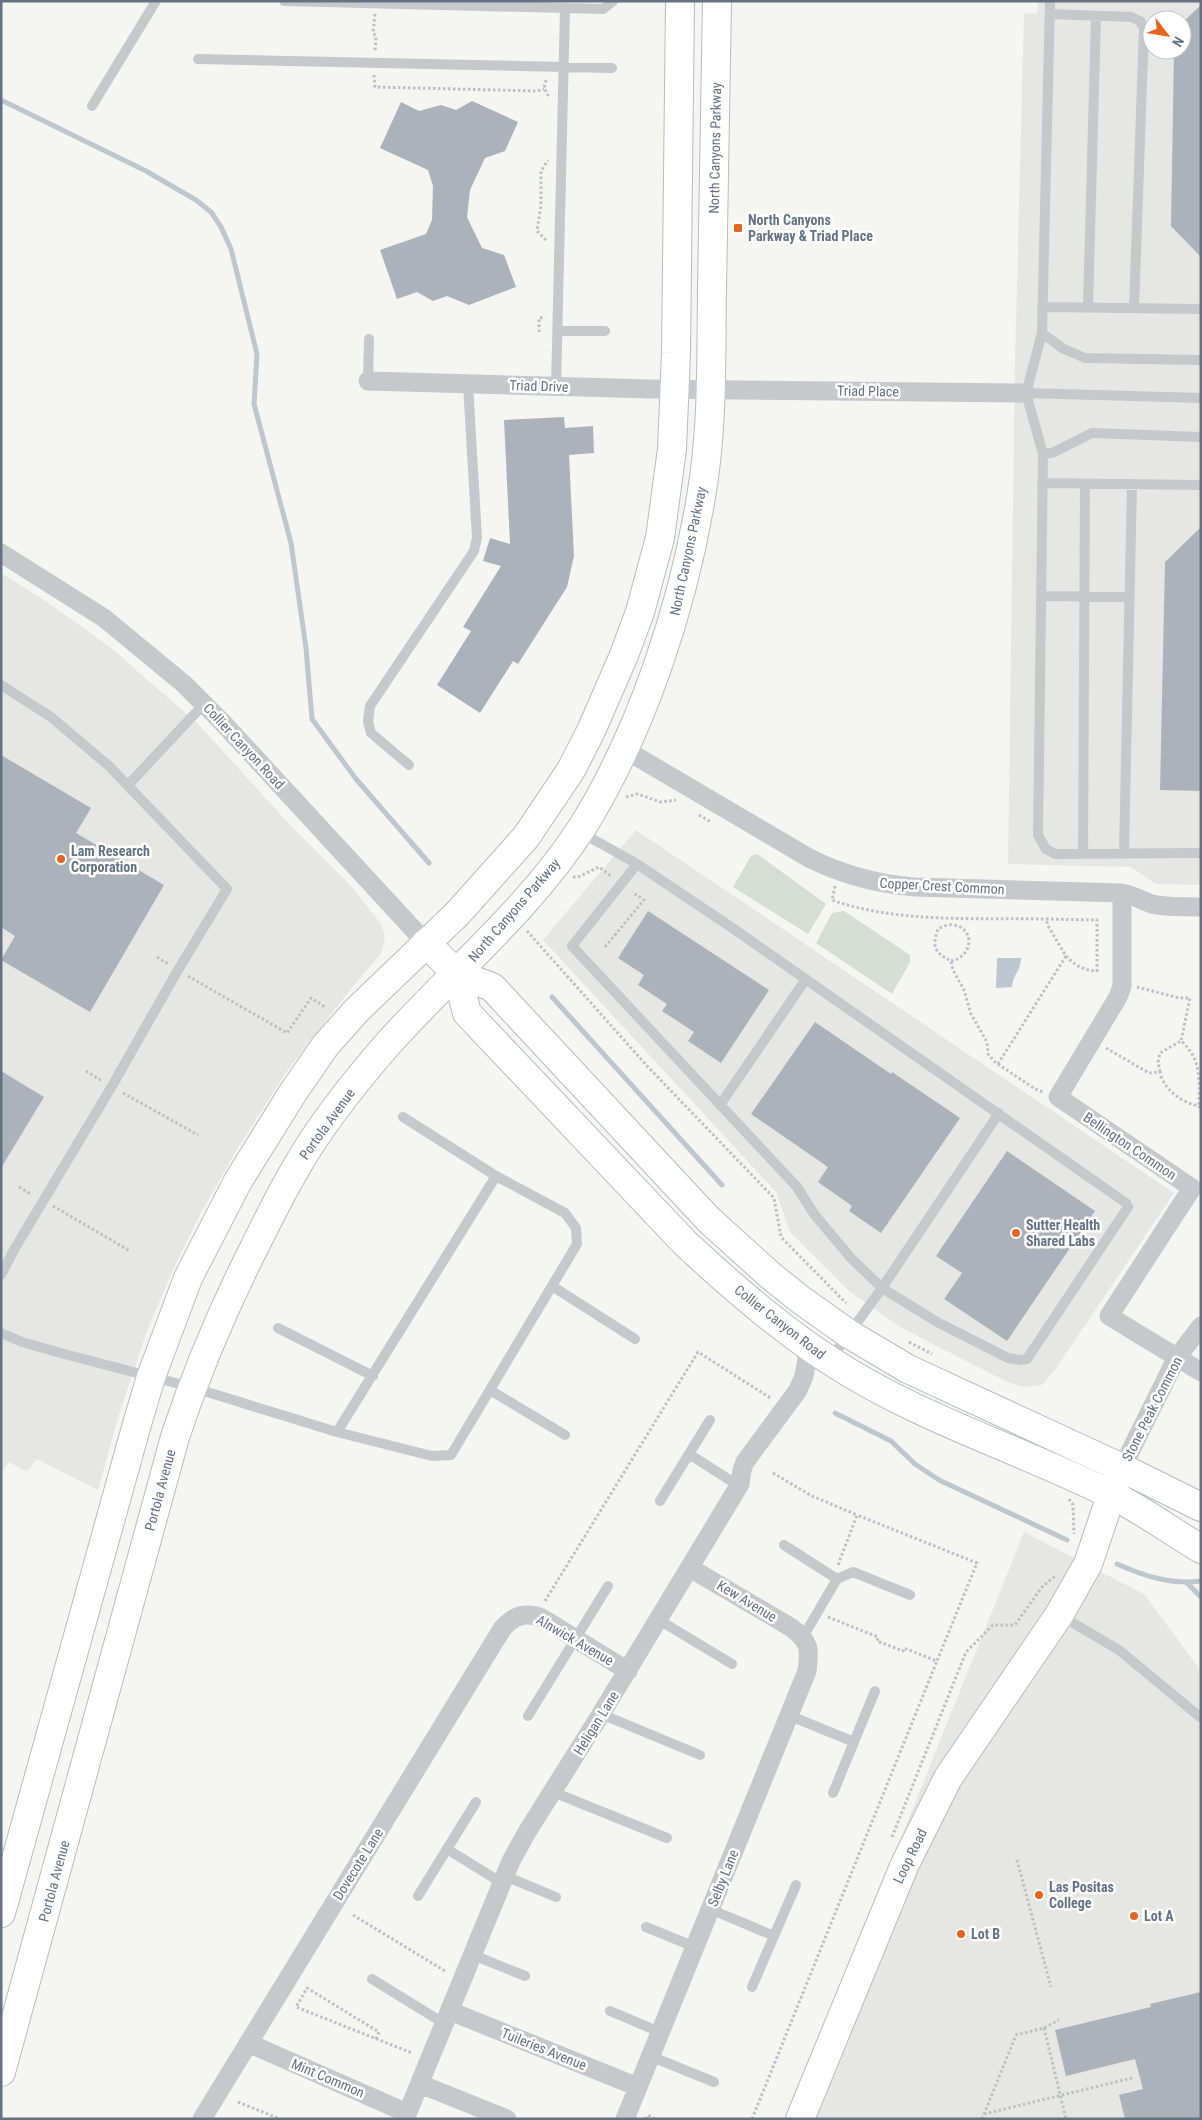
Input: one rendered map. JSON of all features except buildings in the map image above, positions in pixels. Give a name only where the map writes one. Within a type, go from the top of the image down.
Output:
[{"type":"main road","points":[[1,1913],[151,1377],[188,1278],[238,1181],[292,1094],[325,1046],[356,1010],[457,914],[526,837],[549,806],[571,770],[591,731],[640,612],[660,538],[672,449],[680,1]]},
{"type":"main road","name":"North Canyons Parkway","points":[[457,974],[538,886],[579,831],[604,789],[624,749],[671,625],[692,545],[702,493],[710,389],[717,1]]},
{"type":"main road","name":"Collier Canyon Road","points":[[426,943],[457,974],[492,987],[709,1220],[771,1276],[849,1334],[908,1368],[1201,1507]]},
{"type":"main road","name":"Collier Canyon Road","points":[[457,974],[468,1013],[648,1205],[717,1273],[805,1342],[830,1361],[891,1396],[1111,1494],[1201,1549]]},
{"type":"main road","name":"Portola Avenue","points":[[1,2072],[175,1437],[191,1388],[228,1298],[297,1165],[363,1074],[388,1045],[457,974]]},
{"type":"main road","name":"Loop Road","points":[[800,2119],[901,1872],[944,1787],[993,1711],[1059,1615],[1088,1564],[1111,1494],[1122,1468]]},
{"type":"street","name":"Triad Drive","points":[[368,382],[710,389]]},
{"type":"street","name":"Triad Place","points":[[710,389],[1026,393]]},
{"type":"street","name":"Collier Canyon Road","points":[[1,553],[104,618],[145,650],[204,704],[426,943]]},
{"type":"street","name":"Copper Crest Common","points":[[624,749],[809,858],[833,870],[859,878],[886,885],[915,887],[1122,893],[1136,896],[1159,906],[1201,906]]},
{"type":"street","points":[[1058,1097],[1118,997],[1122,986],[1122,893]]},
{"type":"street","name":"Bellington Common","points":[[1058,1097],[1192,1188],[1109,1316],[1176,1359]]},
{"type":"street","name":"Stone Peak Common","points":[[1122,1468],[1176,1359],[1201,1326]]},
{"type":"street","name":"Heligan Lane","points":[[406,2116],[504,1879],[527,1832],[628,1671],[740,1485],[745,1462],[798,1390],[804,1376],[807,1359],[805,1342]]},
{"type":"street","points":[[1176,1359],[1201,1372]]},
{"type":"street","name":"Kew Avenue","points":[[690,1568],[792,1628],[803,1637]]},
{"type":"street","name":"Alnwick Avenue","points":[[528,1615],[575,1638],[628,1671]]},
{"type":"street","name":"Dovecote Lane","points":[[202,2119],[502,1629],[510,1620],[528,1615]]},
{"type":"street","name":"Selby Lane","points":[[625,2119],[807,1671],[809,1654],[808,1646],[803,1637]]},
{"type":"street","name":"Tuileries Avenue","points":[[448,2018],[638,2087]]},
{"type":"street","name":"Mint Common","points":[[248,2043],[406,2116]]},
{"type":"street","points":[[420,2084],[507,2119]]},
{"type":"lane","points":[[92,106],[156,1]]},
{"type":"lane","points":[[284,1],[603,9],[613,1]]},
{"type":"lane","points":[[1050,1],[1042,333],[1026,393],[1043,454],[1038,835],[1046,849],[1055,854],[1201,853]]},
{"type":"lane","points":[[556,387],[566,8]]},
{"type":"lane","points":[[1050,14],[1131,17],[1140,21],[1144,28],[1134,308]]},
{"type":"lane","points":[[1088,307],[1096,16]]},
{"type":"lane","points":[[198,59],[612,68]]},
{"type":"lane","points":[[1042,307],[1201,309]]},
{"type":"lane","points":[[558,331],[605,331]]},
{"type":"lane","points":[[1042,333],[1062,348],[1085,358],[1201,360]]},
{"type":"lane","points":[[368,382],[370,340]]},
{"type":"lane","points":[[409,765],[370,733],[368,721],[370,706],[474,551],[477,538],[468,384]]},
{"type":"lane","points":[[1026,393],[1201,398]]},
{"type":"lane","points":[[1043,454],[1052,453],[1092,433],[1201,437]]},
{"type":"lane","points":[[1042,483],[1201,486]]},
{"type":"lane","points":[[1083,854],[1085,484]]},
{"type":"lane","points":[[1124,853],[1132,484]]},
{"type":"lane","points":[[1041,596],[1129,597]]},
{"type":"lane","points":[[1,685],[51,717],[129,784],[227,889],[1,1275]]},
{"type":"lane","points":[[129,784],[204,704]]},
{"type":"lane","points":[[579,831],[637,864],[806,979],[1126,1203],[1128,1207],[1027,1359],[1020,1360],[999,1353],[937,1322],[882,1288],[851,1258],[814,1214],[797,1187],[572,946],[637,864]]},
{"type":"lane","points":[[720,1105],[806,979]]},
{"type":"lane","points":[[830,1361],[882,1288],[998,1113]]},
{"type":"lane","points":[[1,1333],[22,1342],[68,1356],[191,1388],[337,1432],[432,1456],[451,1455],[577,1244],[576,1228],[565,1213],[496,1176],[403,1117]]},
{"type":"lane","points":[[337,1432],[496,1176]]},
{"type":"lane","points":[[552,1286],[635,1338]]},
{"type":"lane","points":[[278,1328],[373,1376]]},
{"type":"lane","points":[[490,1390],[565,1435]]},
{"type":"lane","points":[[660,1501],[710,1420]]},
{"type":"lane","points":[[689,1454],[740,1485]]},
{"type":"lane","points":[[784,1545],[835,1578]]},
{"type":"lane","points":[[803,1637],[835,1578],[853,1572],[910,1595]]},
{"type":"lane","points":[[528,1716],[608,1586]]},
{"type":"lane","points":[[1059,1615],[1118,1650],[1201,1718]]},
{"type":"lane","points":[[659,1620],[732,1664]]},
{"type":"lane","points":[[833,1793],[875,1691]]},
{"type":"lane","points":[[601,1714],[700,1755]]},
{"type":"lane","points":[[788,1715],[854,1742]]},
{"type":"lane","points":[[553,1792],[666,1838]]},
{"type":"lane","points":[[418,1896],[476,1802]]},
{"type":"lane","points":[[447,1849],[504,1879],[556,1897]]},
{"type":"lane","points":[[752,1987],[796,1885]]},
{"type":"lane","points":[[710,1909],[774,1936]]},
{"type":"lane","points":[[646,1927],[695,1947]]},
{"type":"lane","points":[[473,1955],[525,1976]]},
{"type":"lane","points":[[372,1979],[448,2018]]},
{"type":"lane","points":[[610,2012],[660,2032]]},
{"type":"lane","points":[[650,2056],[714,2082]]},
{"type":"path","points":[[373,4],[375,13],[373,33],[376,36],[375,87],[538,91],[544,88],[546,80]]},
{"type":"path","points":[[544,88],[549,95],[549,105]]},
{"type":"path","points":[[546,247],[546,240],[537,231],[541,206],[541,171],[548,160],[548,152]]},
{"type":"path","points":[[539,332],[539,318],[545,318],[545,308]]},
{"type":"path","points":[[512,916],[648,1067],[774,1198],[781,1237],[846,1303],[849,1334]]},
{"type":"path","points":[[953,917],[953,925]]},
{"type":"path","points":[[1046,919],[1097,920],[1098,971],[1075,964],[1066,956],[1048,926],[1046,919]]},
{"type":"path","points":[[953,925],[963,928],[968,937],[969,946],[964,955],[958,960],[951,961],[940,956],[935,950],[934,939],[938,929],[953,925]]},
{"type":"path","points":[[998,1064],[1066,956]]},
{"type":"path","points":[[157,957],[287,1033],[311,998],[325,1007]]},
{"type":"path","points":[[951,961],[953,970],[964,990],[971,1014],[987,1042],[988,1054],[998,1064],[1035,1089],[1058,1097]]},
{"type":"path","points":[[1122,986],[1140,987],[1179,998],[1190,998],[1181,1041],[1160,1053],[1158,1062],[1161,1078],[1174,1094],[1189,1104],[1199,1106]]},
{"type":"path","points":[[1092,1040],[1148,1073],[1160,1072]]},
{"type":"path","points":[[1181,1041],[1191,1049],[1198,1061],[1200,1076],[1199,1106],[1201,1111]]},
{"type":"path","points":[[86,1071],[198,1136]]},
{"type":"path","points":[[19,1187],[130,1251]]},
{"type":"path","points":[[528,1615],[698,1352],[774,1400]]},
{"type":"path","points":[[774,1473],[812,1496],[857,1515],[835,1578]]},
{"type":"path","points":[[752,2119],[937,1661]]},
{"type":"path","points":[[1017,1860],[1051,1987]]},
{"type":"path","points":[[353,1914],[445,1971]]},
{"type":"path","points":[[376,2039],[379,2032],[307,1988],[296,2007],[305,2010],[376,2039],[412,2053]]},
{"type":"path","points":[[982,2119],[1016,2035],[1044,2028],[1059,2020]]},
{"type":"path","points":[[1044,2028],[1066,2119]]},
{"type":"path","points":[[984,2114],[1132,2078]]},
{"type":"path","points":[[238,2102],[280,2119]]},
{"type":"path","points":[[646,2119],[648,2115],[656,2119]]},
{"type":"shaded area","points":[[1038,1],[1201,1],[1201,885],[1156,884],[1131,867],[1008,864],[1015,359],[1024,13],[1037,14]]},
{"type":"shaded area","points":[[1,573],[47,602],[110,647],[199,725],[291,826],[350,885],[382,925],[385,939],[381,953],[287,1071],[239,1146],[202,1211],[177,1261],[147,1331],[120,1411],[98,1490],[37,1459],[27,1472],[9,1462],[1,1473]]},
{"type":"shaded area","points":[[636,830],[1174,1193],[1055,1370],[1042,1385],[1023,1387],[1005,1381],[900,1327],[849,1291],[790,1232],[776,1192],[543,940]]},
{"type":"shaded area","points":[[757,854],[826,904],[808,934],[733,887],[751,856]]},
{"type":"shaded area","points":[[844,911],[910,955],[910,962],[892,994],[816,943],[832,913]]},
{"type":"shaded area","points":[[997,958],[1021,958],[1012,987],[996,988]]},
{"type":"shaded area","name":"Las Positas College","points":[[1024,1532],[1144,1594],[1201,1671],[1201,2119],[788,2119]]},
{"type":"waterway","points":[[1,100],[146,171],[196,200],[211,212],[221,227],[231,249],[257,354],[254,404],[291,543],[306,648],[312,719],[356,779],[429,863]]},
{"type":"waterway","points":[[552,997],[722,1185]]},
{"type":"waterway","points":[[835,1413],[891,1441],[915,1464],[939,1480],[1067,1540]]},
{"type":"waterway","points":[[1117,1564],[1168,1581],[1201,1581]]},
{"type":"waterway","points":[[1187,1583],[1201,1597]]},
{"type":"place","name":"North Canyons Parkway & Triad Place","points":[[738,228]]},
{"type":"place","name":"Lam Research Corporation","points":[[61,859]]},
{"type":"place","name":"Sutter Health Shared Labs","points":[[1016,1233]]},
{"type":"place","name":"Las Positas College","points":[[1039,1895]]},
{"type":"place","name":"Lot A","points":[[1134,1916]]},
{"type":"place","name":"Lot B","points":[[961,1934]]}]
